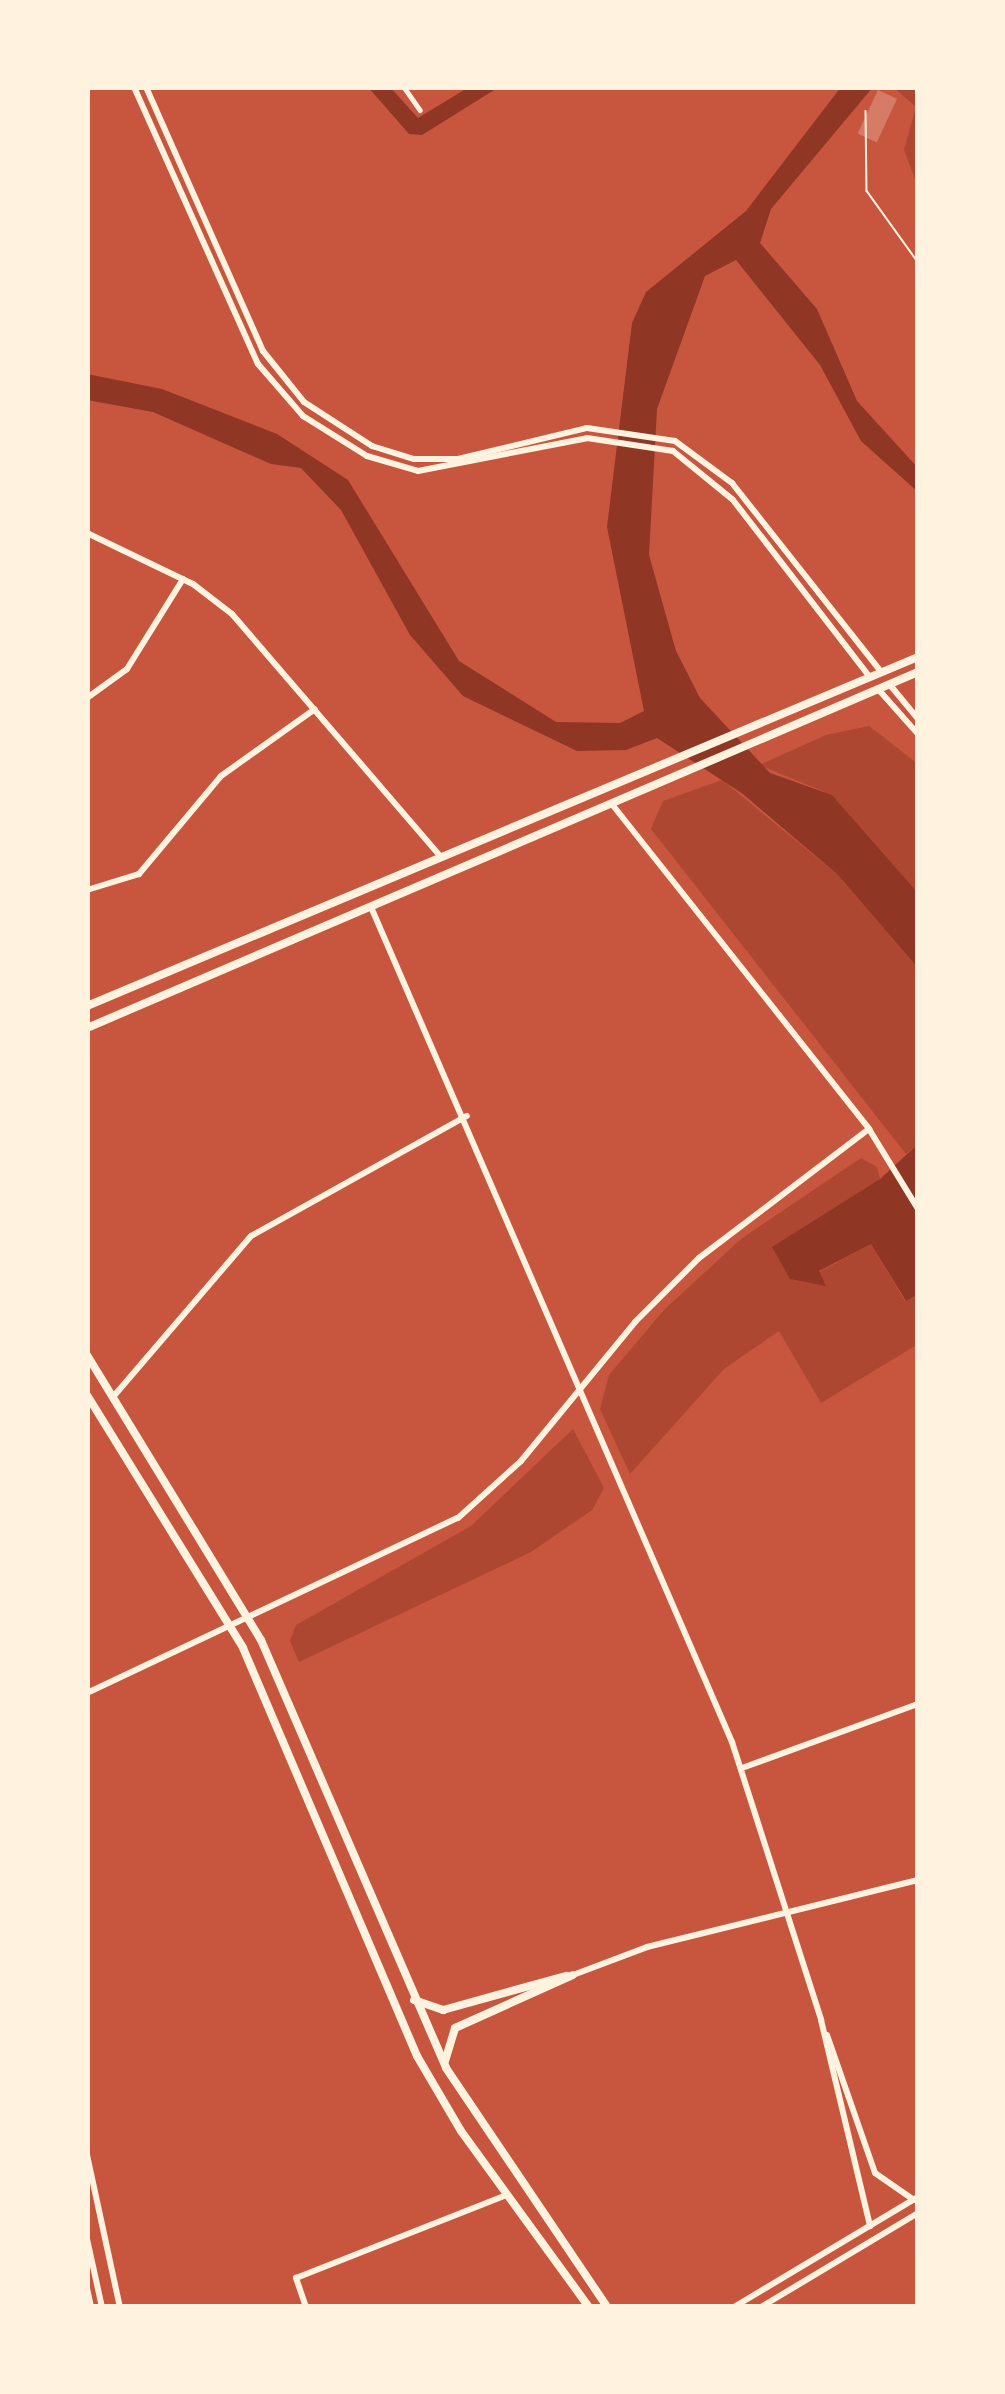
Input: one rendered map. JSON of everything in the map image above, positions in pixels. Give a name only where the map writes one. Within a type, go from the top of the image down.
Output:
[{"type":"main road","points":[[87,1006],[918,657]]},
{"type":"main road","points":[[881,672],[889,683]]},
{"type":"main road","points":[[87,1028],[918,672]]},
{"type":"main road","points":[[871,677],[878,689]]},
{"type":"main road","points":[[87,1355],[249,1618],[446,2068],[607,2307]]},
{"type":"main road","points":[[87,1395],[91,1409],[232,1628],[412,2046],[507,2195],[589,2307]]},
{"type":"main road","points":[[411,1997],[437,2010],[573,1975]]},
{"type":"main road","points":[[446,2068],[450,2033],[573,1975]]},
{"type":"main road","points":[[480,1999],[473,2009],[485,2015]]},
{"type":"street","points":[[134,87],[253,354],[303,416],[368,457],[418,471],[612,438],[673,451],[734,500],[871,677]]},
{"type":"street","points":[[146,87],[263,351],[314,409],[372,446],[426,460],[614,427],[675,441],[732,483],[881,672]]},
{"type":"street","points":[[404,87],[420,110]]},
{"type":"street","points":[[749,87],[769,87]]},
{"type":"street","points":[[87,533],[183,579],[232,614],[440,856]]},
{"type":"street","points":[[87,698],[127,669],[183,579]]},
{"type":"street","points":[[889,683],[918,719]]},
{"type":"street","points":[[878,689],[918,734]]},
{"type":"street","points":[[87,890],[140,874],[221,776],[315,709]]},
{"type":"street","points":[[611,803],[868,1129],[918,1209]]},
{"type":"street","points":[[369,904],[467,1116],[742,1768],[875,2173],[916,2198],[734,2307]]},
{"type":"street","points":[[113,1397],[251,1236],[467,1116]]},
{"type":"street","points":[[87,1693],[458,1518],[510,1473],[699,1258],[868,1129]]},
{"type":"street","points":[[742,1768],[918,1704]]},
{"type":"street","points":[[573,1975],[646,1947],[918,1880]]},
{"type":"street","points":[[821,2020],[870,2226]]},
{"type":"street","points":[[87,2155],[120,2307]]},
{"type":"street","points":[[306,2307],[296,2278],[507,2195]]},
{"type":"street","points":[[761,2307],[918,2213]]},
{"type":"street","points":[[87,2239],[102,2307]]},
{"type":"street","points":[[87,2288],[91,2307]]},
{"type":"path","points":[[866,111],[867,191],[918,262]]},
{"type":"shaded area","points":[[368,87],[390,87],[418,118],[469,87],[499,87],[422,135],[409,134]]},
{"type":"shaded area","points":[[841,87],[873,87],[771,209],[760,243],[817,309],[857,401],[918,468],[918,492],[861,441],[820,365],[736,260],[705,276],[657,409],[649,555],[676,651],[700,698],[770,773],[832,795],[918,893],[918,968],[838,875],[743,794],[657,738],[626,750],[577,751],[463,696],[410,635],[341,510],[301,468],[271,464],[153,412],[87,400],[87,374],[162,389],[277,434],[348,480],[459,661],[556,722],[620,723],[644,711],[607,527],[632,323],[646,292],[746,211]]},
{"type":"shaded area","points":[[893,87],[918,87],[918,187],[904,150],[916,107]]},
{"type":"shaded area","points":[[869,726],[918,764],[918,893],[832,795],[759,765],[826,735]]},
{"type":"shaded area","points":[[722,780],[838,875],[918,968],[918,1144],[906,1154],[651,829],[663,801]]},
{"type":"shaded area","points":[[918,1144],[918,1294],[906,1301],[871,1244],[819,1271],[826,1286],[790,1279],[772,1247],[880,1179]]},
{"type":"shaded area","points":[[861,1158],[877,1167],[880,1179],[773,1248],[796,1275],[824,1285],[819,1272],[871,1244],[905,1301],[918,1294],[918,1344],[821,1403],[779,1331],[724,1369],[630,1474],[600,1409],[609,1375],[664,1310],[741,1239]]},
{"type":"shaded area","points":[[573,1429],[604,1488],[592,1510],[531,1552],[299,1662],[290,1641],[296,1625],[471,1526]]},
{"type":"building","points":[[878,90],[897,99],[877,142],[858,134]]}]
